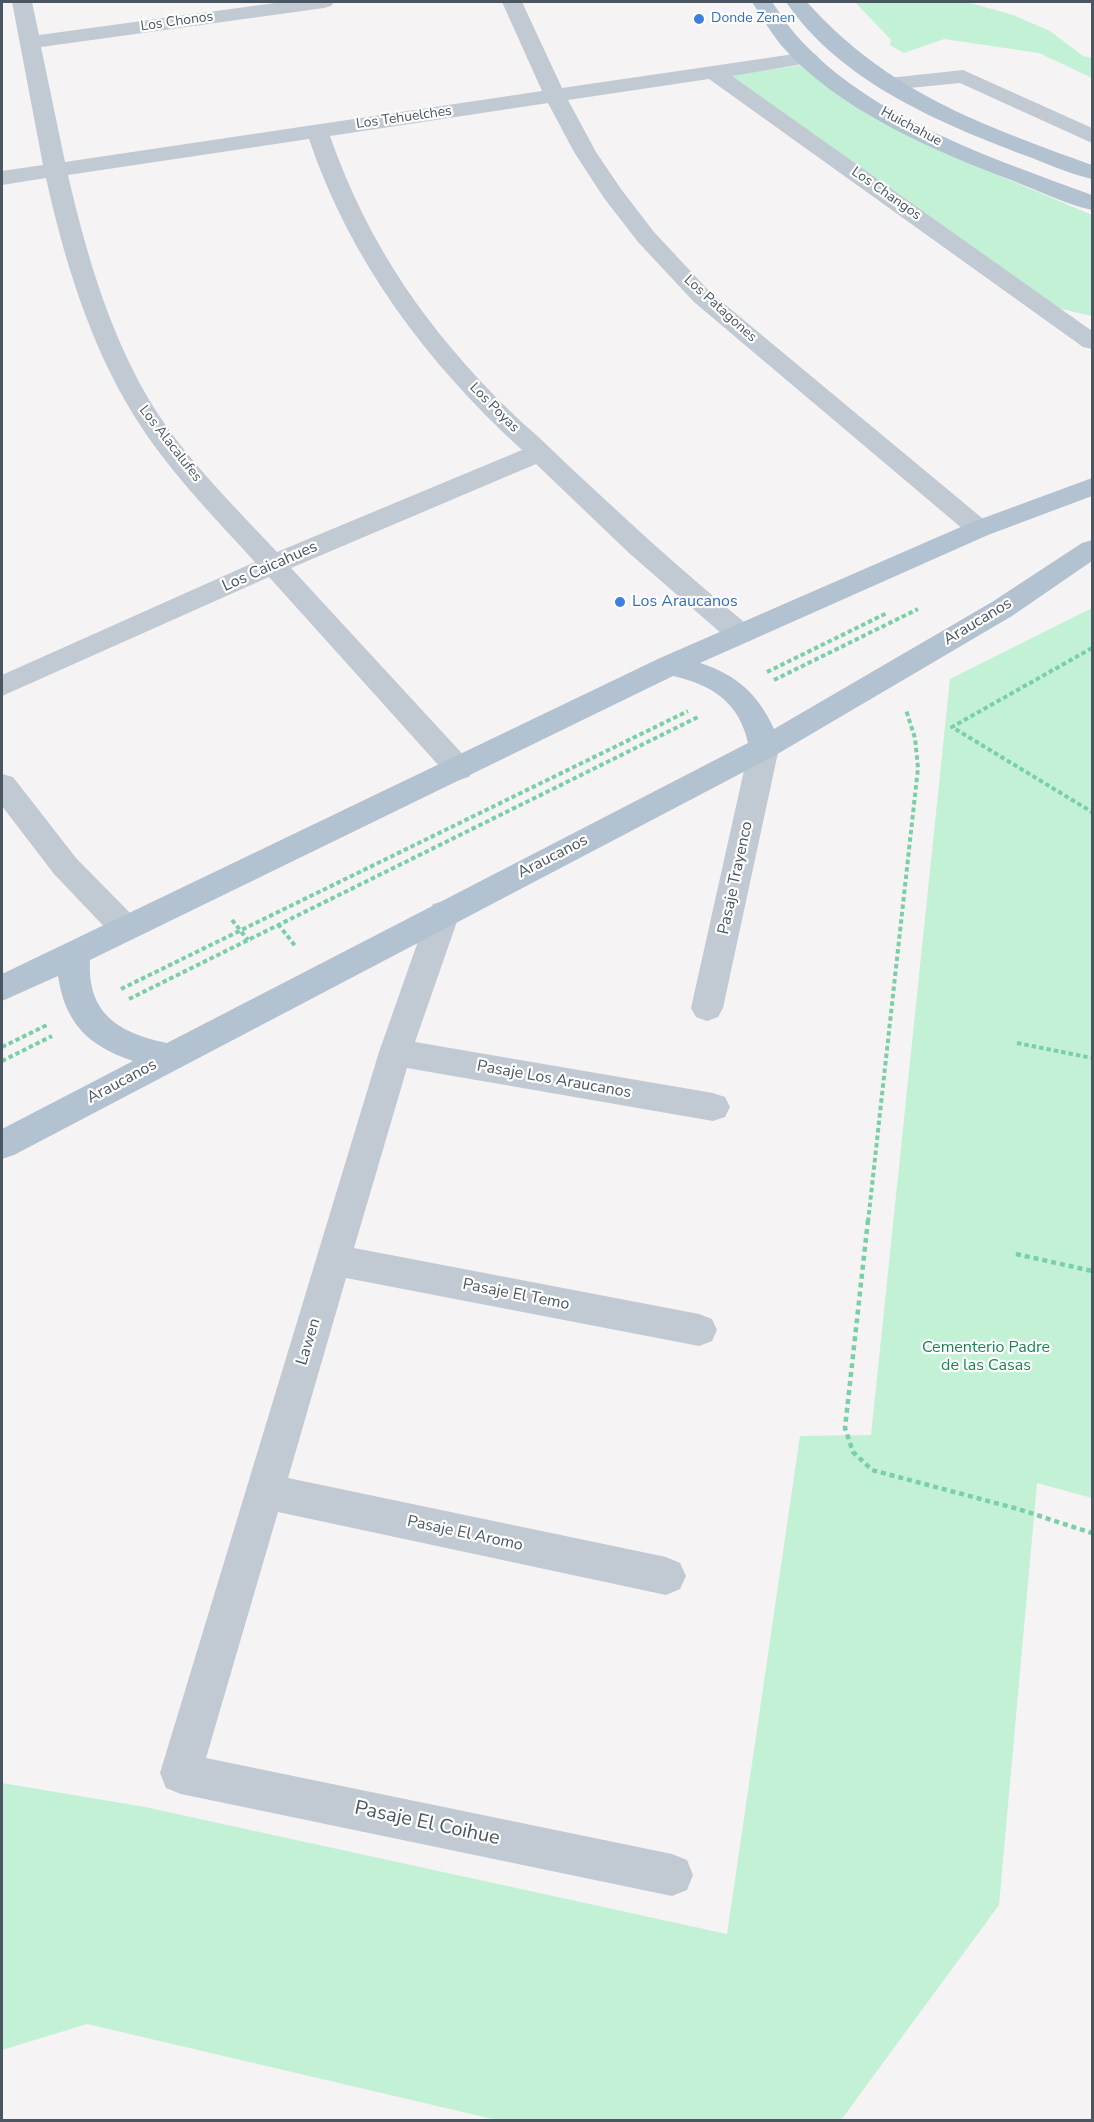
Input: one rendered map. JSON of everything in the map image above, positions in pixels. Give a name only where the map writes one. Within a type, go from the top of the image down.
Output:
[{"type":"main road","name":"Huichahue","points":[[762,2],[777,25],[808,58],[863,101],[931,139],[987,164],[1092,203]]},
{"type":"main road","name":"Huichahue","points":[[796,2],[833,43],[889,84],[923,103],[978,128],[1092,172]]},
{"type":"main road","points":[[2,988],[670,665],[979,529],[1092,487]]},
{"type":"main road","name":"Araucanos","points":[[2,1145],[764,748],[1002,609],[1092,549]]},
{"type":"main road","points":[[670,665],[709,676],[736,693],[758,721],[764,748]]},
{"type":"main road","points":[[75,952],[72,969],[74,987],[85,1013],[103,1033],[122,1045],[144,1053],[169,1057]]},
{"type":"street","name":"Los Alacalufes","points":[[21,2],[56,170],[83,271],[100,320],[136,399],[170,448],[272,565],[459,769]]},
{"type":"street","name":"Los Chonos","points":[[30,42],[257,6],[324,2]]},
{"type":"street","name":"Los Patagones","points":[[512,2],[554,96],[585,152],[612,193],[646,237],[702,297],[979,529]]},
{"type":"street","name":"Los Tehuelches","points":[[2,178],[808,58]]},
{"type":"street","name":"Los Changos","points":[[713,72],[1092,342]]},
{"type":"street","points":[[889,84],[963,76],[1092,136]]},
{"type":"street","name":"Los Poyas","points":[[317,130],[329,170],[367,251],[423,332],[496,412],[632,542],[740,634]]},
{"type":"street","name":"Los Changos","points":[[1057,316],[1092,324]]},
{"type":"street","name":"Los Caicahues","points":[[2,686],[272,565],[540,452]]},
{"type":"street","name":"Pasaje Trayenco","points":[[707,1008],[764,748]]},
{"type":"street","points":[[2,785],[65,866],[125,928]]},
{"type":"street","name":"Lawen","points":[[181,1773],[395,1052],[444,913]]},
{"type":"street","name":"Pasaje Los Araucanos","points":[[395,1052],[713,1107]]},
{"type":"street","name":"Pasaje El Temo","points":[[334,1260],[699,1330]]},
{"type":"street","name":"Pasaje El Aromo","points":[[265,1491],[666,1576]]},
{"type":"street","name":"Pasaje El Coihue","points":[[181,1773],[672,1875]]},
{"type":"path","points":[[2,1047],[85,1013],[736,693],[919,609]]},
{"type":"path","points":[[2,1061],[85,1013],[736,693],[891,612]]},
{"type":"path","points":[[1092,648],[952,727],[1092,812]]},
{"type":"path","points":[[883,678],[907,711],[918,749],[918,768],[845,1428],[846,1440],[851,1452],[860,1463],[872,1470],[1018,1509],[1092,1533]]},
{"type":"path","points":[[1017,1043],[1092,1058]]},
{"type":"path","points":[[1016,1254],[1092,1271]]},
{"type":"green space","points":[[849,2],[967,2],[1013,15],[1050,31],[1083,56],[1092,58],[1092,78],[1039,53],[944,39],[904,53],[890,45],[891,40],[856,3]]},
{"type":"green space","points":[[804,65],[874,118],[946,153],[1092,215],[1092,316],[1053,307],[728,75]]},
{"type":"green space","name":"Cementerio Padre de las Casas","points":[[1092,608],[1092,1498],[1037,1483],[999,1905],[841,2120],[497,2120],[87,2024],[2,2050],[2,1783],[145,1807],[727,1934],[800,1436],[871,1435],[950,679]]},
{"type":"place","name":"Donde Zenen","points":[[699,19]]},
{"type":"place","name":"Los Araucanos","points":[[620,602]]}]
